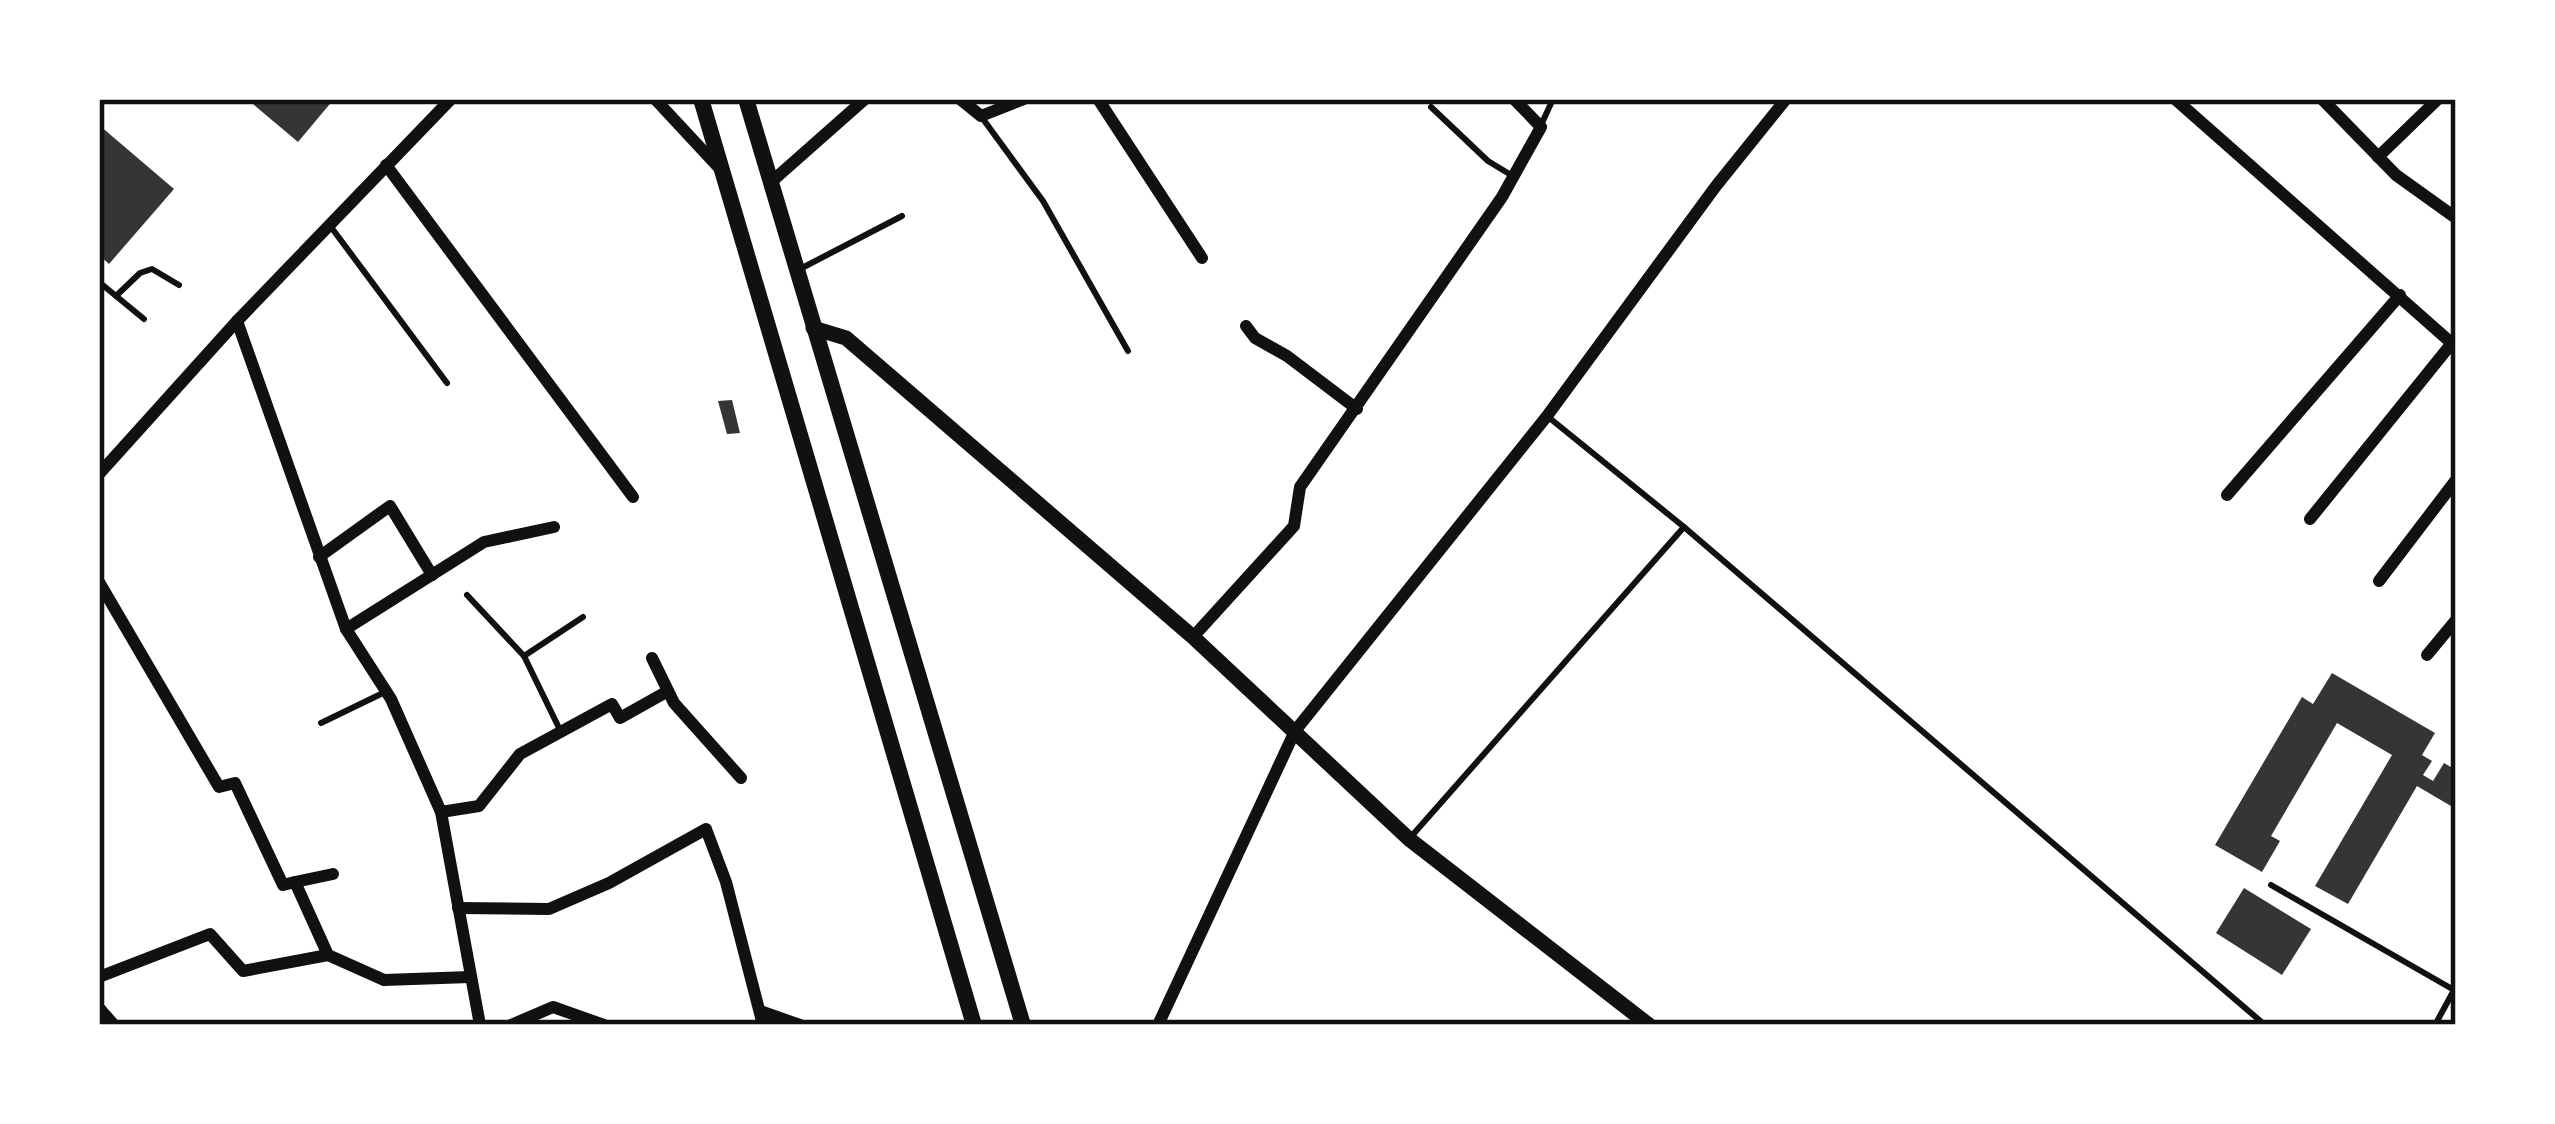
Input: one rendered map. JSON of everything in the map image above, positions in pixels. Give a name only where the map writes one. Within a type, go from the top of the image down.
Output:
[{"type":"main road","points":[[700,99],[974,1025]]},
{"type":"main road","points":[[746,99],[1023,1025]]},
{"type":"street","points":[[99,474],[236,321],[451,99]]},
{"type":"street","points":[[655,99],[722,171]]},
{"type":"street","points":[[770,183],[865,99]]},
{"type":"street","points":[[960,99],[981,116],[1024,99]]},
{"type":"street","points":[[1098,99],[1202,257]]},
{"type":"street","points":[[1193,637],[1294,526],[1300,487],[1514,176],[1541,127],[1514,99]]},
{"type":"street","points":[[1157,1025],[1295,731],[1547,416],[1786,99]]},
{"type":"street","points":[[2176,99],[2454,345],[2309,519]]},
{"type":"street","points":[[2322,99],[2396,175],[2456,218]]},
{"type":"street","points":[[2378,157],[2438,99]]},
{"type":"street","points":[[386,165],[633,497]]},
{"type":"street","points":[[2227,495],[2400,295]]},
{"type":"street","points":[[236,321],[346,629],[386,691],[440,812],[480,1025]]},
{"type":"street","points":[[1246,326],[1357,410]]},
{"type":"street","points":[[813,328],[846,338],[1193,637],[1409,839],[1649,1025]]},
{"type":"street","points":[[2378,581],[2456,480]]},
{"type":"street","points":[[320,557],[391,506],[432,574]]},
{"type":"street","points":[[346,629],[484,542],[554,526]]},
{"type":"street","points":[[99,582],[219,787],[235,783],[283,885],[333,874]]},
{"type":"street","points":[[2427,655],[2456,620]]},
{"type":"street","points":[[652,658],[674,703],[741,778]]},
{"type":"street","points":[[440,812],[479,806],[520,754],[612,704],[620,718],[668,691]]},
{"type":"street","points":[[458,908],[549,909],[609,883],[706,830],[726,882],[761,1018],[800,1025]]},
{"type":"street","points":[[296,883],[328,955]]},
{"type":"street","points":[[99,977],[210,934],[243,971],[328,955],[384,980],[470,977]]},
{"type":"street","points":[[512,1025],[553,1006],[604,1025]]},
{"type":"street","points":[[99,1008],[114,1025]]},
{"type":"lane","points":[[1541,127],[1553,99]]},
{"type":"lane","points":[[1430,107],[1488,160],[1514,176]]},
{"type":"lane","points":[[981,116],[1043,201],[1128,351]]},
{"type":"lane","points":[[795,272],[902,216]]},
{"type":"lane","points":[[329,224],[447,383]]},
{"type":"lane","points":[[116,296],[140,273],[152,269],[179,285]]},
{"type":"lane","points":[[99,282],[144,319]]},
{"type":"lane","points":[[1547,416],[1684,527],[2265,1025]]},
{"type":"lane","points":[[1409,839],[1684,527]]},
{"type":"lane","points":[[467,595],[524,656],[561,732]]},
{"type":"lane","points":[[524,656],[583,616]]},
{"type":"lane","points":[[321,723],[386,691]]},
{"type":"lane","points":[[2271,885],[2454,990],[2434,1025]]},
{"type":"building","points":[[247,99],[334,99],[298,142]]},
{"type":"building","points":[[99,125],[174,189],[109,264],[99,255]]},
{"type":"building","points":[[732,400],[740,433],[727,434],[718,401]]},
{"type":"building","points":[[2332,673],[2435,733],[2422,755],[2432,761],[2423,775],[2433,781],[2444,763],[2456,770],[2456,809],[2417,786],[2348,904],[2315,886],[2392,755],[2337,723],[2271,836],[2280,841],[2262,872],[2215,845],[2302,697],[2313,704]]},
{"type":"building","points":[[2244,888],[2311,929],[2282,975],[2216,933]]}]
